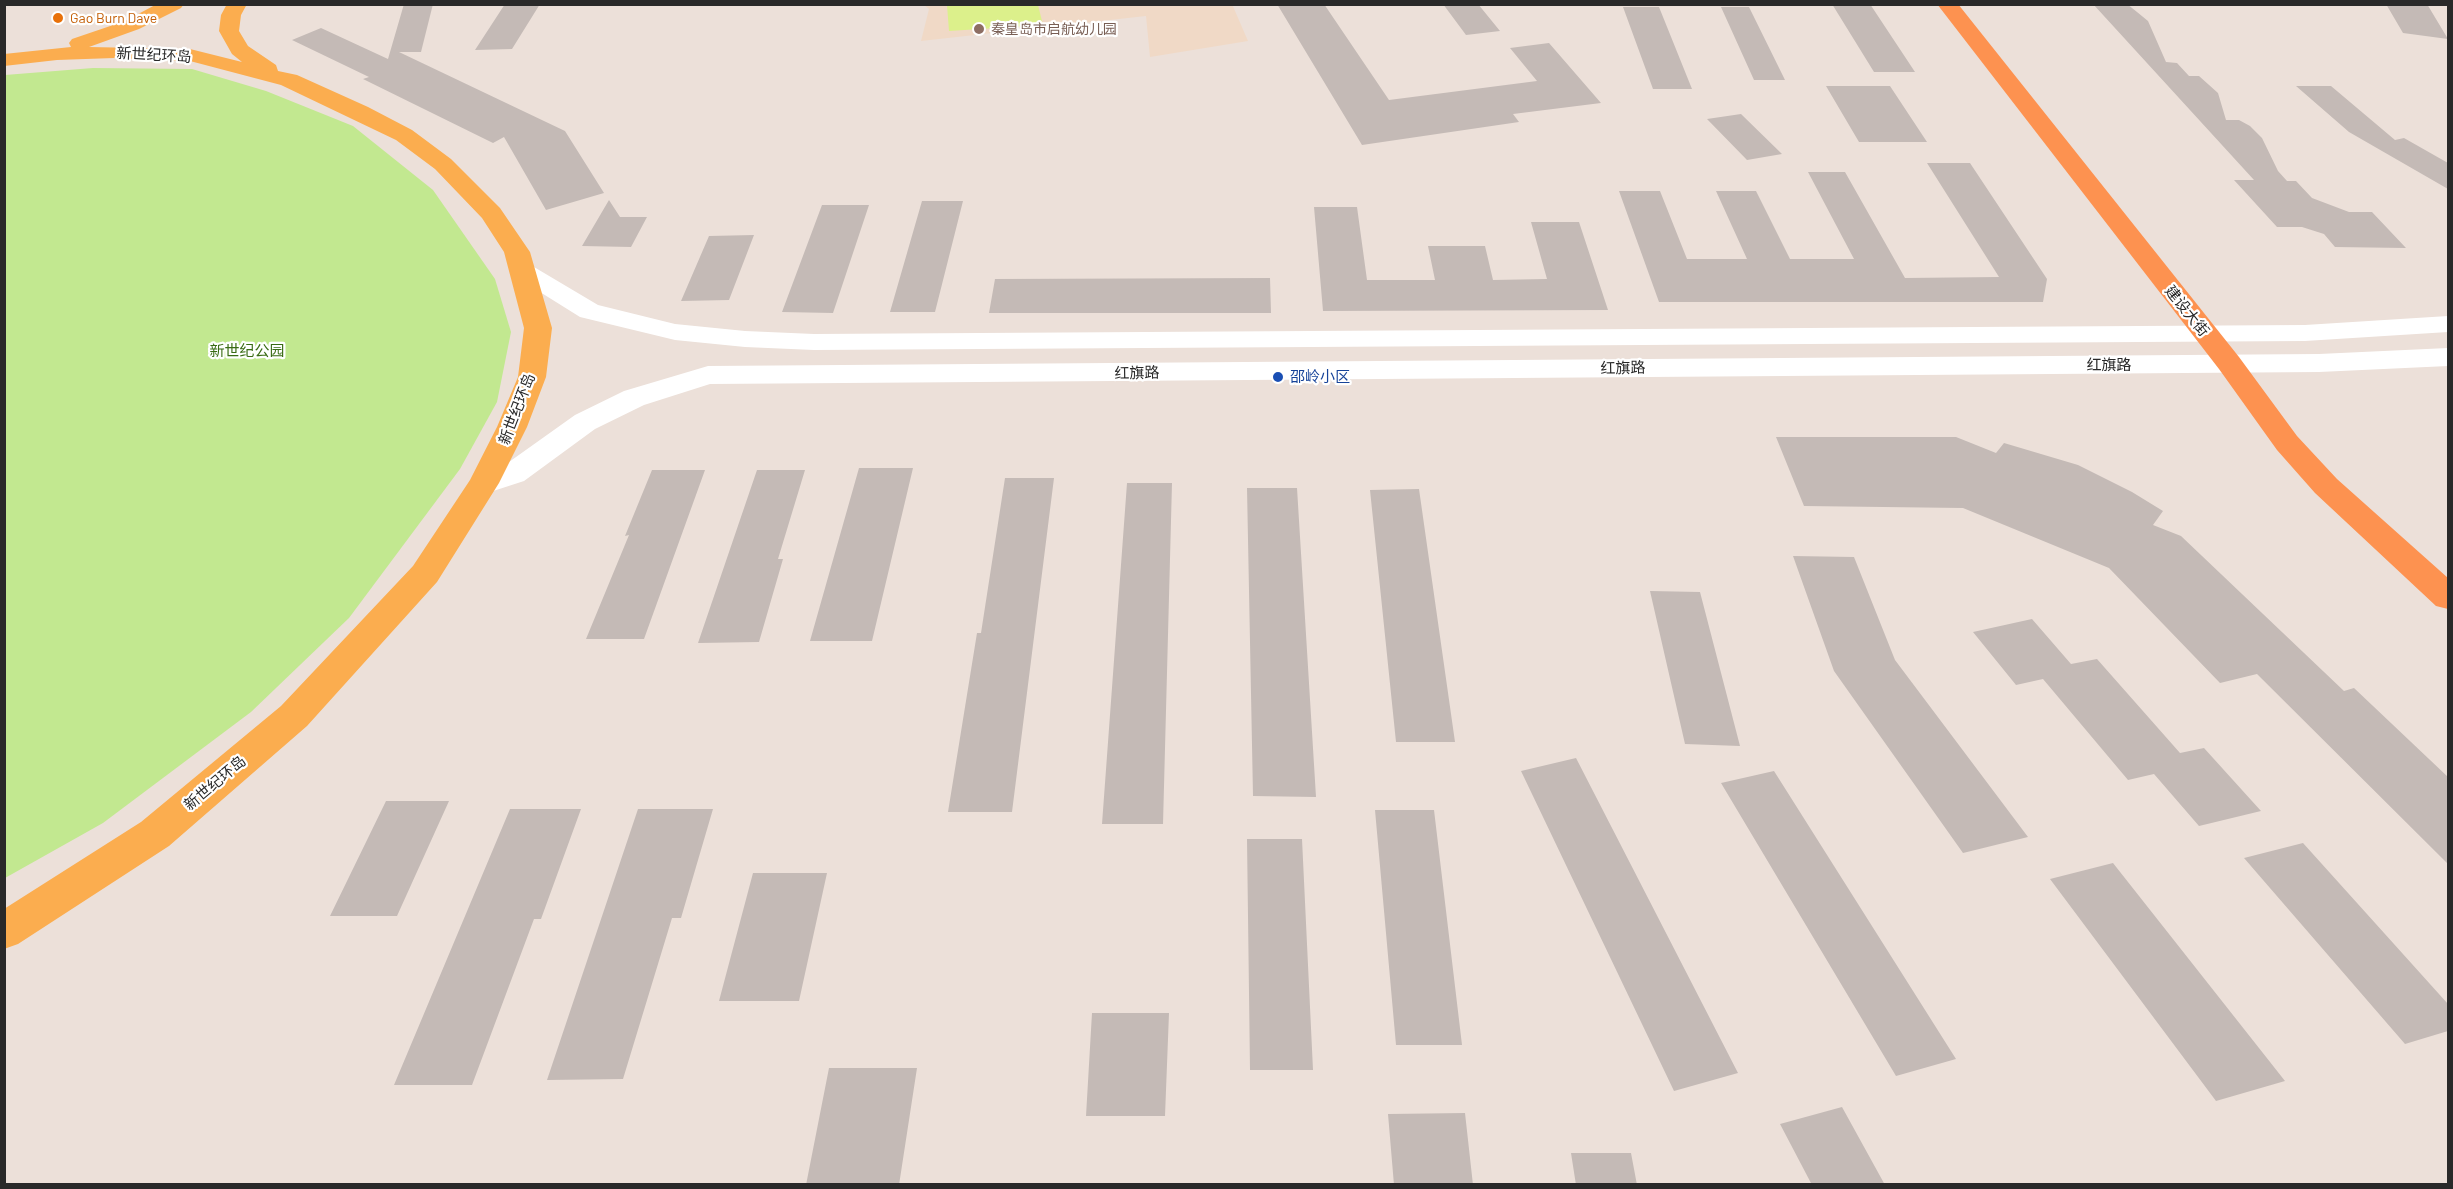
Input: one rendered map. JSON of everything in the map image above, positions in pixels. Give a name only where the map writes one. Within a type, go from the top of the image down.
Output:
[{"type":"highway","name":"建设大街","points":[[1947,4],[2229,363],[2287,443],[2326,486],[2448,597]]},
{"type":"main road","points":[[4,60],[50,51],[93,39],[132,25],[174,4]]},
{"type":"main road","points":[[237,4],[231,15],[229,31],[239,50],[261,67],[289,80]]},
{"type":"main road","name":"新世纪环岛","points":[[4,60],[57,54],[114,52],[190,55],[289,80],[404,135],[444,164],[491,213],[517,252],[525,272],[538,328],[532,377],[512,427],[484,483],[425,574],[294,716],[155,834],[4,931]]},
{"type":"main road","points":[[525,272],[589,311],[675,332],[757,340],[1388,340],[2305,333],[2448,324]]},
{"type":"main road","name":"红旗路","points":[[484,483],[513,474],[585,422],[634,398],[708,375],[2319,363],[2448,357]]},
{"type":"shaded area","name":"秦皇岛市启航幼儿园","points":[[1232,4],[1248,41],[1150,57],[1146,16],[921,41],[929,9],[924,5]]},
{"type":"green space","points":[[947,5],[1038,5],[1043,25],[949,31]]},
{"type":"green space","name":"新世纪公园","points":[[93,68],[192,69],[266,91],[353,126],[433,190],[495,279],[511,332],[497,402],[460,469],[349,618],[251,712],[103,823],[5,878],[5,75]]},
{"type":"building","points":[[404,4],[433,4],[421,52],[399,52],[565,131],[604,193],[546,210],[504,137],[493,143],[363,79],[369,77],[292,40],[321,28],[388,59]]},
{"type":"building","points":[[505,4],[540,4],[512,49],[475,50]]},
{"type":"building","points":[[1277,4],[1324,4],[1389,100],[1537,81],[1510,48],[1549,43],[1601,103],[1513,114],[1519,122],[1362,145]]},
{"type":"building","points":[[1443,4],[1478,4],[1500,31],[1466,35]]},
{"type":"building","points":[[1832,4],[1870,4],[1915,72],[1874,72]]},
{"type":"building","points":[[2093,4],[2127,4],[2148,21],[2166,62],[2177,63],[2189,76],[2199,76],[2218,93],[2226,120],[2239,120],[2250,126],[2262,138],[2278,171],[2287,181],[2296,181],[2312,198],[2349,212],[2372,212],[2406,248],[2335,247],[2324,234],[2302,227],[2277,227],[2234,180],[2254,180]]},
{"type":"building","points":[[2386,4],[2427,4],[2448,39],[2403,33]]},
{"type":"building","points":[[1623,7],[1659,7],[1692,89],[1653,89]]},
{"type":"building","points":[[1721,7],[1749,7],[1785,80],[1754,80]]},
{"type":"building","points":[[1826,86],[1890,86],[1927,142],[1859,142]]},
{"type":"building","points":[[2296,86],[2331,86],[2395,140],[2404,138],[2448,163],[2448,189],[2349,132]]},
{"type":"building","points":[[1741,114],[1782,154],[1747,160],[1707,119]]},
{"type":"building","points":[[1927,163],[1970,163],[2047,279],[2043,302],[1659,302],[1619,191],[1660,191],[1687,259],[1747,259],[1716,191],[1756,191],[1790,259],[1854,259],[1808,172],[1845,172],[1905,278],[1999,277]]},
{"type":"building","points":[[609,200],[620,217],[647,217],[631,247],[582,246]]},
{"type":"building","points":[[922,201],[963,201],[935,312],[890,312]]},
{"type":"building","points":[[822,205],[869,205],[833,313],[782,312]]},
{"type":"building","points":[[1314,207],[1357,207],[1367,280],[1435,280],[1428,246],[1485,246],[1493,280],[1547,279],[1531,222],[1579,222],[1608,310],[1323,311]]},
{"type":"building","points":[[754,235],[729,300],[681,301],[709,236]]},
{"type":"building","points":[[1270,278],[1271,313],[989,313],[995,279]]},
{"type":"building","points":[[1776,437],[1956,437],[1996,453],[2004,443],[2078,465],[2132,492],[2163,511],[2153,525],[2181,536],[2344,691],[2354,688],[2448,777],[2448,864],[2257,674],[2220,683],[2109,568],[1963,508],[1804,506]]},
{"type":"building","points":[[859,468],[913,468],[872,641],[810,641]]},
{"type":"building","points":[[652,470],[705,470],[644,639],[586,639],[629,535],[625,536]]},
{"type":"building","points":[[757,470],[805,470],[778,559],[783,559],[759,642],[698,643]]},
{"type":"building","points":[[1005,478],[1054,478],[1012,812],[948,812],[977,633],[981,633]]},
{"type":"building","points":[[1127,483],[1172,483],[1163,824],[1102,824]]},
{"type":"building","points":[[1247,488],[1297,488],[1316,797],[1253,796]]},
{"type":"building","points":[[1419,489],[1455,742],[1396,742],[1370,490]]},
{"type":"building","points":[[1793,556],[1854,557],[1895,660],[2028,837],[1963,853],[1834,671]]},
{"type":"building","points":[[1650,591],[1700,592],[1740,746],[1685,744]]},
{"type":"building","points":[[2032,619],[2071,664],[2097,659],[2180,753],[2204,748],[2261,811],[2199,826],[2154,774],[2128,780],[2043,679],[2016,685],[1973,632]]},
{"type":"building","points":[[1576,758],[1738,1073],[1674,1091],[1521,771]]},
{"type":"building","points":[[1774,771],[1956,1059],[1896,1076],[1721,783]]},
{"type":"building","points":[[386,801],[449,801],[397,916],[330,916]]},
{"type":"building","points":[[510,809],[581,809],[541,919],[534,919],[472,1085],[394,1085]]},
{"type":"building","points":[[638,809],[713,809],[681,918],[672,918],[623,1079],[547,1080]]},
{"type":"building","points":[[1375,810],[1434,810],[1462,1045],[1396,1045]]},
{"type":"building","points":[[1247,839],[1302,839],[1313,1070],[1250,1070]]},
{"type":"building","points":[[2303,843],[2448,1004],[2448,1031],[2405,1044],[2244,858]]},
{"type":"building","points":[[2113,863],[2285,1081],[2216,1101],[2050,879]]},
{"type":"building","points":[[753,873],[827,873],[799,1001],[719,1001]]},
{"type":"building","points":[[1092,1013],[1169,1013],[1165,1116],[1086,1116]]},
{"type":"building","points":[[829,1068],[917,1068],[899,1185],[806,1185]]},
{"type":"building","points":[[1842,1107],[1885,1185],[1812,1185],[1780,1124]]},
{"type":"building","points":[[1465,1113],[1473,1185],[1394,1185],[1388,1114]]},
{"type":"building","points":[[1571,1153],[1631,1153],[1637,1185],[1576,1185]]},
{"type":"place","name":"Gao Burn Dave","points":[[58,18]]},
{"type":"place","name":"秦皇岛市启航幼儿园","points":[[979,29]]},
{"type":"place","name":"邵岭小区","points":[[1278,377]]}]
